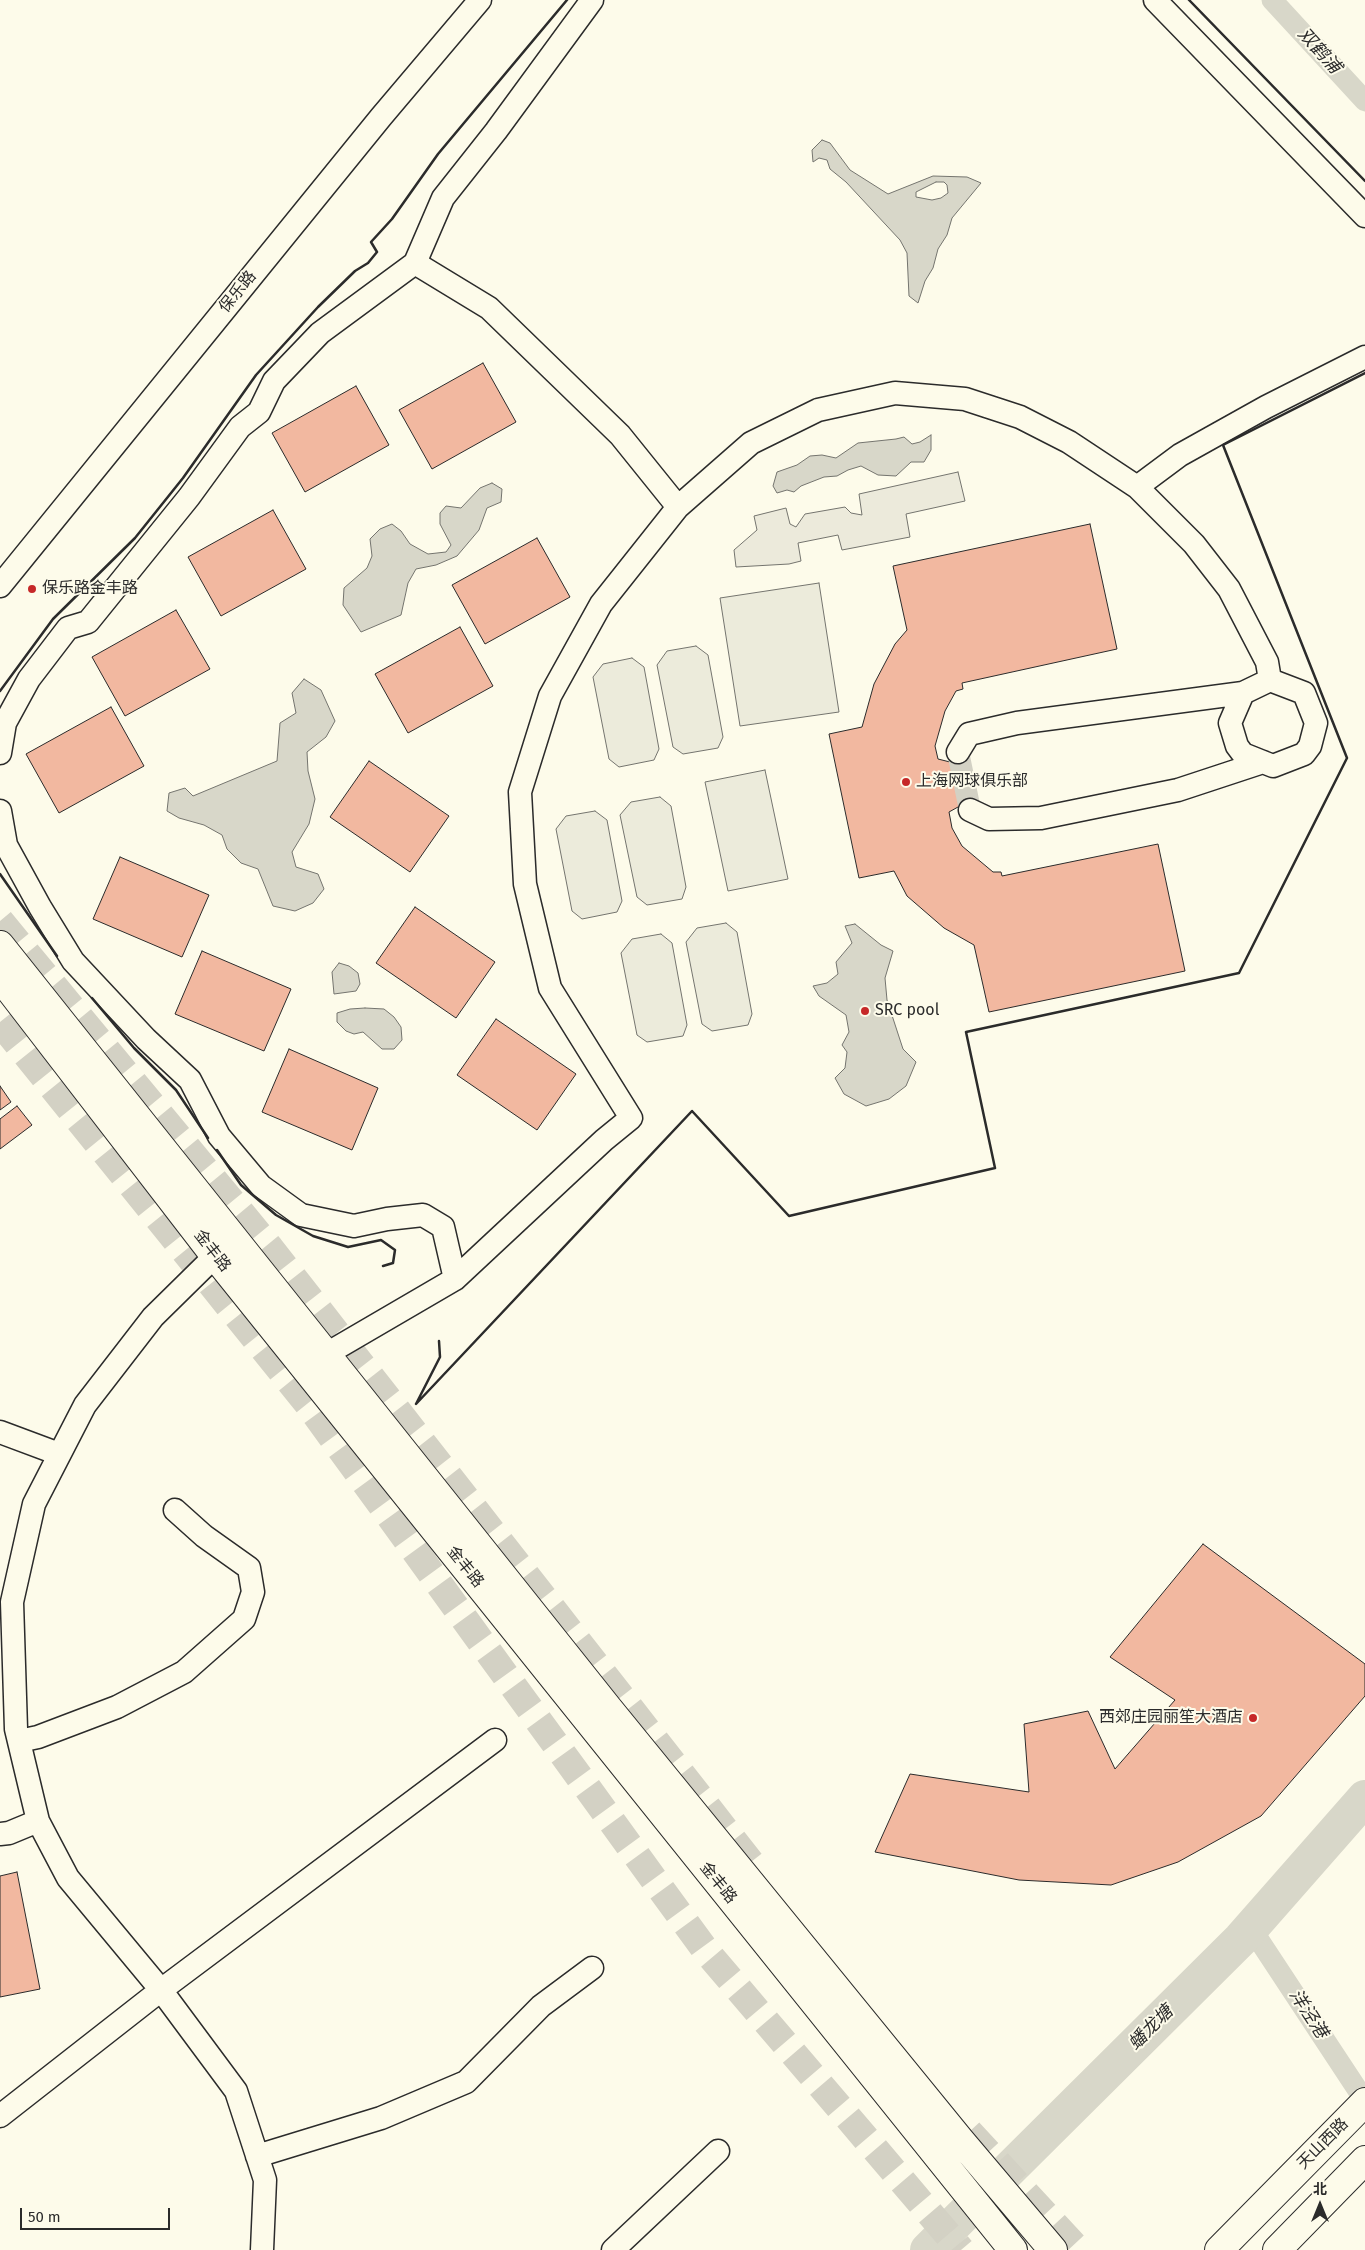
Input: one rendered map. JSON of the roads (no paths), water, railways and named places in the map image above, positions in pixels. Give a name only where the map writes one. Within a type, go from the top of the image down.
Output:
[{"type":"main road","points":[[0,945],[314,1361],[608,1708],[960,2140],[1047,2243]]},
{"type":"main road","name":"金丰路","points":[[0,977],[215,1256],[314,1361],[1013,2250]]},
{"type":"main road","name":"天山西路","points":[[1219,2250],[1365,2102]]},
{"type":"main road","points":[[1277,2250],[1365,2160]]},
{"type":"street","name":"保乐路","points":[[0,586],[381,117],[480,0]]},
{"type":"street","points":[[0,753],[5,723],[29,679],[68,628],[88,622],[189,497],[240,427],[259,412],[274,381],[320,333],[416,263],[443,198],[592,0]]},
{"type":"street","points":[[1155,0],[1365,216]]},
{"type":"street","points":[[416,263],[489,308],[620,435],[678,507]]},
{"type":"street","points":[[1137,487],[1180,455],[1266,407],[1365,357]]},
{"type":"street","points":[[314,1361],[455,1279],[604,1140],[631,1118],[550,988],[525,884],[520,792],[550,696],[601,604],[678,507],[752,443],[818,410],[895,393],[964,399],[1020,417],[1069,442],[1137,487],[1194,544],[1229,588],[1267,662],[1270,680]]},
{"type":"street","points":[[958,752],[969,734],[1017,723],[1243,693],[1270,680],[1304,693],[1316,723],[1310,746],[1304,754],[1273,766],[1243,754],[1237,746],[1230,723],[1243,693]]},
{"type":"street","points":[[970,810],[989,819],[1041,818],[1178,790],[1263,762]]},
{"type":"street","points":[[0,811],[6,845],[40,907],[73,961],[146,1039],[190,1080],[219,1136],[261,1186],[301,1215],[354,1226],[387,1219],[424,1215],[443,1227],[455,1279]]},
{"type":"street","points":[[215,1256],[147,1325],[85,1405],[34,1504],[12,1602],[7,1689],[38,1821],[68,1878],[160,1990],[236,2091],[266,2180],[262,2250]]},
{"type":"street","points":[[0,1432],[59,1454]]},
{"type":"street","points":[[19,1741],[38,1737],[117,1707],[184,1672],[244,1619],[254,1592],[249,1568],[204,1536],[176,1510]]},
{"type":"street","points":[[0,2116],[160,1990],[495,1740]]},
{"type":"street","points":[[0,1834],[9,1833],[38,1821]]},
{"type":"street","points":[[258,2156],[381,2118],[466,2082],[541,2006],[592,1968]]},
{"type":"street","points":[[613,2250],[718,2151]]},
{"type":"waterway","name":"双鹤浦","points":[[1272,0],[1365,101]]},
{"type":"waterway","name":"蟠龙塘","points":[[928,2250],[1241,1939],[1365,1798]]},
{"type":"waterway","name":"洋泾港","points":[[1251,1928],[1365,2101]]},
{"type":"tunnel","points":[[958,752],[970,810]]},
{"type":"tunnel","points":[[0,921],[270,1248],[751,1863]]},
{"type":"tunnel","points":[[0,1022],[308,1404],[706,1951],[961,2250]]},
{"type":"tunnel","points":[[969,2132],[1078,2250]]},
{"type":"place","name":"保乐路金丰路","points":[[32,589]]},
{"type":"place","name":"上海网球俱乐部","points":[[906,782]]},
{"type":"place","name":"SRC pool","points":[[865,1011]]},
{"type":"place","name":"西郊庄园丽笙大酒店","points":[[1253,1718]]}]
